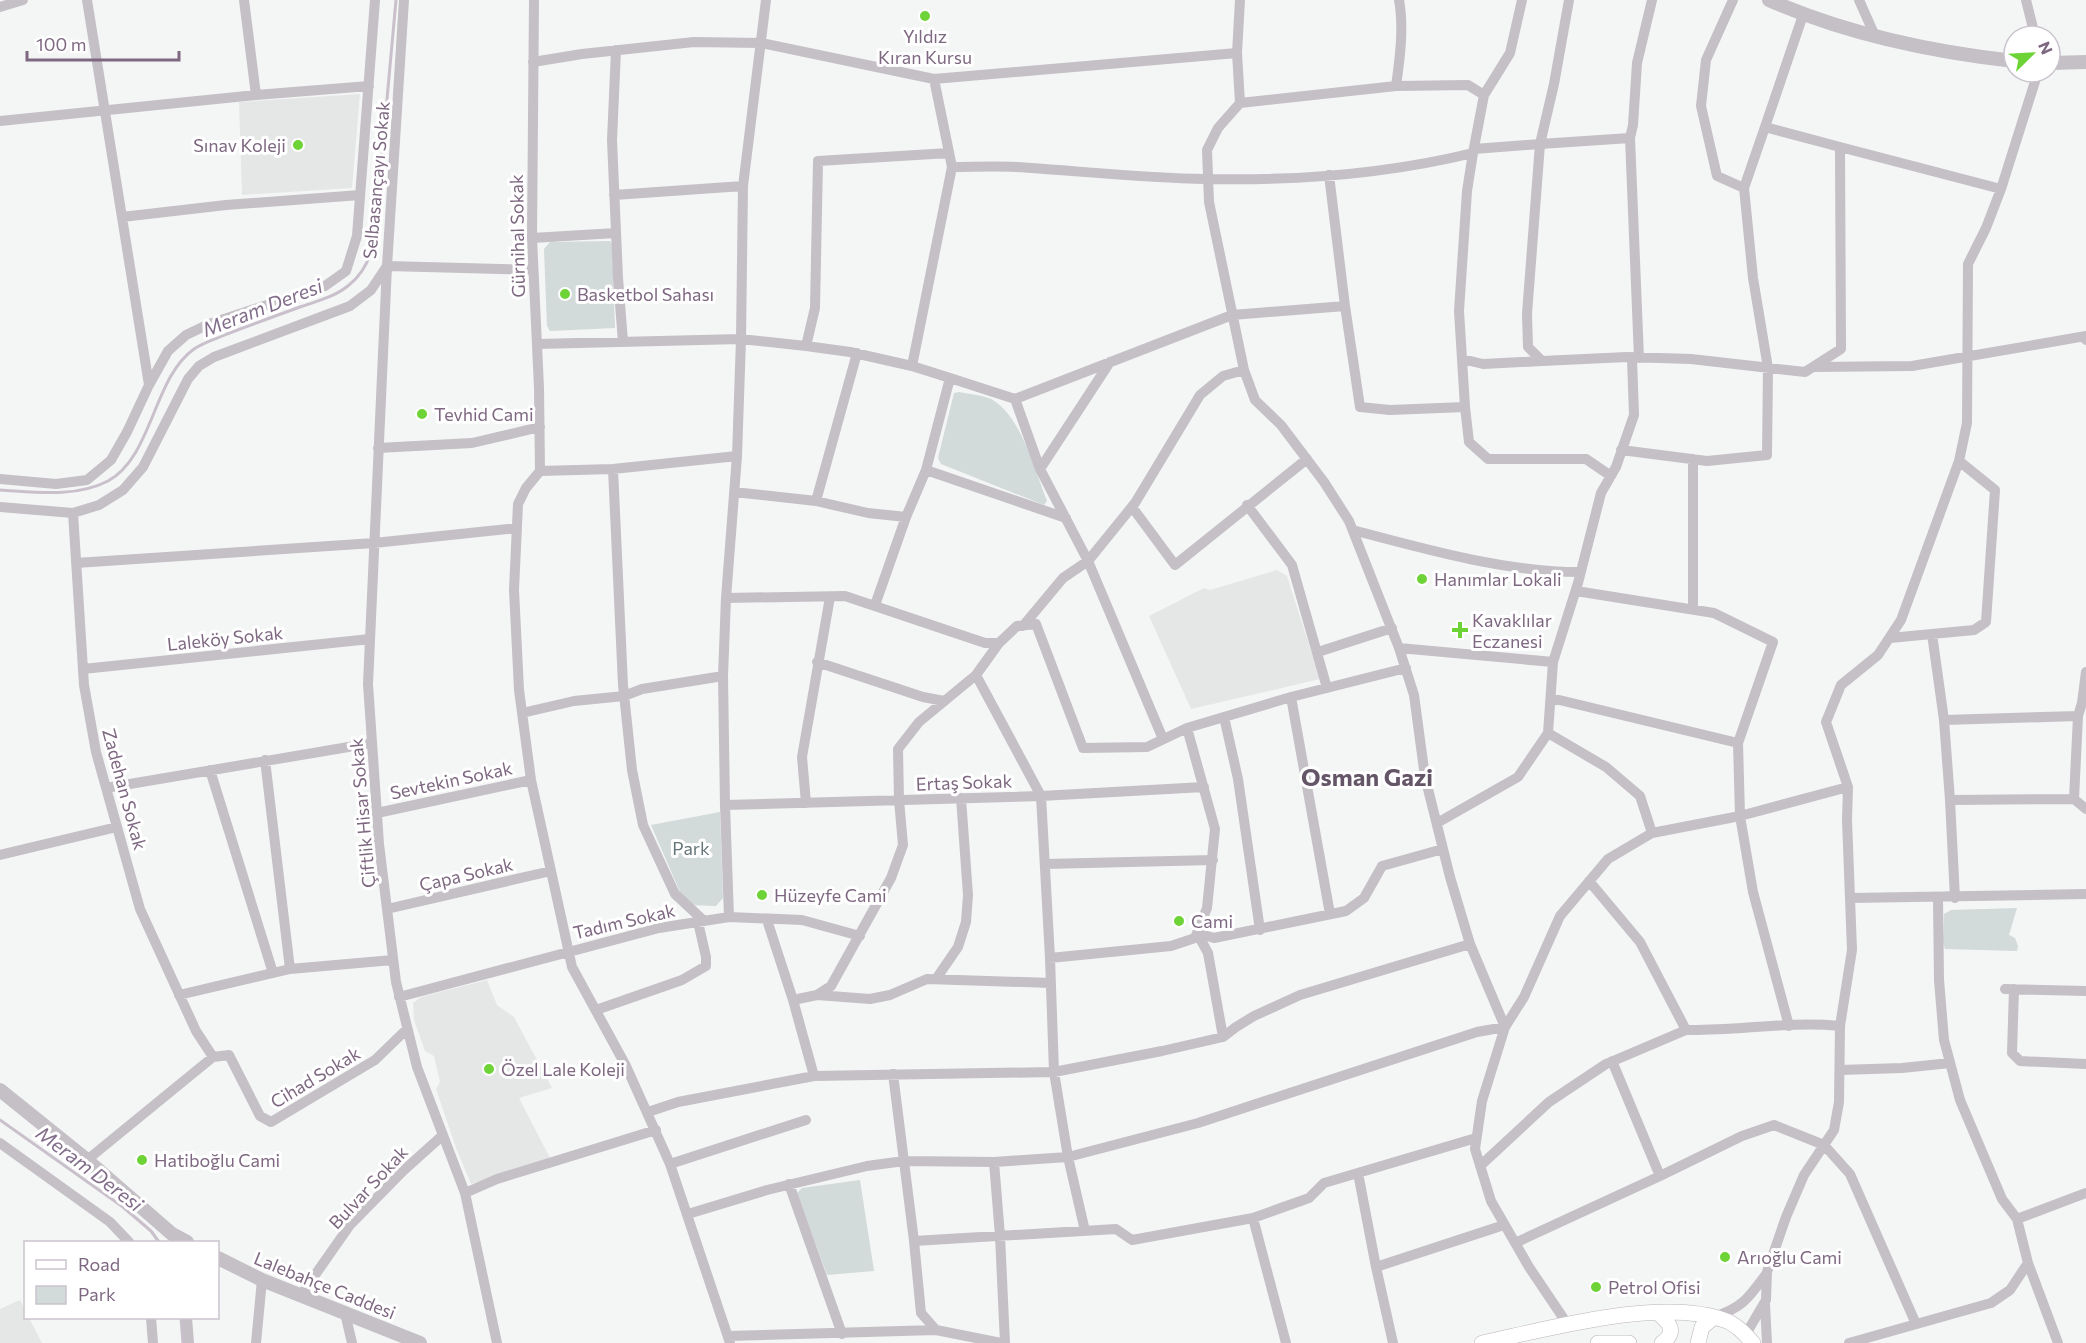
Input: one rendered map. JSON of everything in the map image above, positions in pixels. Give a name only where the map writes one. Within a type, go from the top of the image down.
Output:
[{"type":"main road","points":[[1658,1313],[1668,1321],[1671,1329],[1670,1337],[1662,1343]]},
{"type":"main road","points":[[1482,1343],[1613,1316],[1658,1313],[1689,1313],[1725,1320],[1746,1340]]},
{"type":"main road","points":[[1698,1343],[1702,1328],[1713,1318]]},
{"type":"main road","points":[[1598,1343],[1629,1343]]},
{"type":"street","points":[[0,7],[23,0]]},
{"type":"street","points":[[87,0],[149,385]]},
{"type":"street","points":[[244,0],[256,95]]},
{"type":"street","points":[[0,479],[56,484],[87,480],[111,460],[128,432],[149,385],[168,351],[186,335],[209,324],[325,286],[346,271],[357,236],[375,0]]},
{"type":"street","name":"Selbasançayı Sokak","points":[[0,507],[73,513],[99,505],[123,490],[143,467],[188,379],[199,366],[214,357],[350,306],[371,290],[387,266],[404,0]]},
{"type":"street","name":"Gürnihal Sokak","points":[[534,0],[532,238],[540,471]]},
{"type":"street","points":[[729,917],[723,676],[726,598],[734,492],[741,339],[743,186],[766,0]]},
{"type":"street","points":[[1240,0],[1237,53],[1240,103]]},
{"type":"street","points":[[1396,86],[1399,68],[1399,0]]},
{"type":"street","points":[[1522,0],[1510,53],[1484,95],[1467,191],[1459,311],[1469,442],[1488,459],[1586,459],[1611,476]]},
{"type":"street","points":[[1542,362],[1528,347],[1527,314],[1540,144],[1554,84],[1569,0]]},
{"type":"street","points":[[1437,823],[1518,777],[1548,733],[1553,662],[1576,591],[1601,493],[1622,450],[1634,415],[1636,358],[1630,138],[1637,63],[1652,0]]},
{"type":"street","points":[[1733,0],[1706,60],[1701,105],[1717,176],[1744,188]]},
{"type":"street","points":[[1769,0],[1803,15],[1875,36],[2002,59]]},
{"type":"street","points":[[1859,0],[1875,36]]},
{"type":"street","points":[[2026,0],[2032,24]]},
{"type":"street","points":[[1622,450],[1707,461],[1767,455],[1768,368],[1753,278],[1744,188],[1803,15]]},
{"type":"street","points":[[533,62],[694,42],[760,43],[934,80],[1237,53]]},
{"type":"street","points":[[616,50],[612,140],[623,342]]},
{"type":"street","points":[[2062,63],[2086,62]]},
{"type":"street","points":[[912,366],[952,167],[934,80]]},
{"type":"street","points":[[1713,1318],[1734,1310],[1752,1294],[1767,1272],[1786,1217],[1804,1175],[1834,1130],[1839,1102],[1840,1026],[1852,950],[1851,898],[1847,820],[1848,787],[1826,722],[1841,686],[1878,655],[1901,620],[1959,461],[1967,423],[1968,264],[1986,228],[2001,189],[2034,84]]},
{"type":"street","points":[[1484,95],[1468,85],[1396,86],[1240,103],[1218,128],[1207,150],[1209,202],[1244,370],[1255,400],[1281,425],[1307,459],[1353,530],[1392,628],[1414,695],[1425,777],[1443,849],[1470,944],[1505,1027]]},
{"type":"street","points":[[0,121],[369,86]]},
{"type":"street","points":[[1764,127],[2001,189]]},
{"type":"street","points":[[952,167],[1013,167],[1208,179],[1329,175],[1435,161],[1473,151],[1630,138]]},
{"type":"street","points":[[1462,359],[1483,364],[1626,357],[1691,359],[1805,372],[1841,349],[1840,147]]},
{"type":"street","points":[[806,346],[815,308],[818,161],[949,153]]},
{"type":"street","points":[[1329,175],[1360,407],[1390,410],[1465,407]]},
{"type":"street","points":[[615,195],[743,186]]},
{"type":"street","points":[[122,217],[360,195]]},
{"type":"street","points":[[532,238],[616,233]]},
{"type":"street","points":[[387,266],[533,270]]},
{"type":"street","name":"Çiftlik Hisar Sokak","points":[[387,266],[368,684],[377,813],[399,996],[417,1067],[465,1193],[497,1343]]},
{"type":"street","points":[[537,344],[741,339],[806,346],[912,366],[1015,399],[1232,315],[1345,306]]},
{"type":"street","points":[[1813,367],[1912,366],[2086,337]]},
{"type":"street","points":[[816,501],[857,354]]},
{"type":"street","points":[[1040,469],[1110,362]]},
{"type":"street","points":[[1023,626],[1063,578],[1088,561],[1132,507],[1200,394],[1223,376],[1244,370]]},
{"type":"street","points":[[874,605],[926,470],[950,378]]},
{"type":"street","points":[[1015,399],[1040,469],[1088,561],[1163,739]]},
{"type":"street","points":[[378,448],[472,443],[540,427]]},
{"type":"street","points":[[736,456],[613,469],[540,471],[526,488],[518,504],[514,590],[519,690],[531,780],[572,967],[626,1066],[656,1130],[688,1214],[729,1339],[936,1330],[1003,1343],[1000,1236],[994,1162]]},
{"type":"street","points":[[1132,507],[1175,565],[1307,459]]},
{"type":"street","points":[[1692,459],[1693,609]]},
{"type":"street","points":[[1890,638],[1974,630],[1986,622],[1995,490],[1959,461]]},
{"type":"street","points":[[596,1010],[682,980],[706,966],[701,922],[675,894],[643,825],[632,770],[624,696],[613,469]]},
{"type":"street","points":[[926,470],[1066,518]]},
{"type":"street","points":[[734,492],[816,501],[868,513],[906,517]]},
{"type":"street","points":[[1247,505],[1292,565],[1327,688]]},
{"type":"street","name":"Zadehan Sokak","points":[[73,513],[83,669],[96,752],[140,909],[196,1031],[213,1056]]},
{"type":"street","points":[[76,563],[374,543],[517,528]]},
{"type":"street","points":[[1353,530],[1413,547],[1505,565],[1580,572]]},
{"type":"street","points":[[1576,591],[1714,613],[1773,642],[1738,743],[1740,816],[1753,892],[1789,1026]]},
{"type":"street","points":[[806,803],[802,757],[830,597]]},
{"type":"street","points":[[726,598],[844,597],[985,643],[999,643]]},
{"type":"street","points":[[817,995],[831,986],[860,936],[891,878],[903,845],[898,749],[919,722],[976,675],[999,643],[1017,626],[1036,624],[1083,748],[1147,747],[1187,728],[1292,697],[1406,668]]},
{"type":"street","points":[[1318,652],[1392,628]]},
{"type":"street","points":[[1932,634],[1944,720],[1956,898]]},
{"type":"street","name":"Laleköy Sokak","points":[[83,669],[370,639]]},
{"type":"street","points":[[1399,648],[1553,662]]},
{"type":"street","points":[[817,662],[923,697],[944,701]]},
{"type":"street","points":[[2074,799],[2081,762],[2076,730],[2086,672]]},
{"type":"street","points":[[976,675],[1041,796],[1054,1072],[1084,1232]]},
{"type":"street","points":[[522,713],[574,701],[624,696],[642,689],[723,676]]},
{"type":"street","points":[[1292,697],[1330,914]]},
{"type":"street","points":[[1551,698],[1738,743]]},
{"type":"street","points":[[1944,720],[2078,716]]},
{"type":"street","points":[[1224,717],[1238,779],[1260,930]]},
{"type":"street","points":[[1050,958],[1172,946],[1195,938],[1207,908],[1214,860],[1215,829],[1187,728]]},
{"type":"street","points":[[1548,733],[1606,767],[1640,796],[1652,833]]},
{"type":"street","points":[[106,788],[372,743]]},
{"type":"street","points":[[265,760],[290,969]]},
{"type":"street","points":[[210,770],[273,973]]},
{"type":"street","name":"Sevtekin Sokak","points":[[377,813],[531,780]]},
{"type":"street","name":"Ertaş Sokak","points":[[725,805],[1041,796],[1204,787]]},
{"type":"street","points":[[1568,1325],[1491,1201],[1475,1149],[1482,1101],[1505,1027],[1524,997],[1560,916],[1608,859],[1652,833],[1740,816],[1848,787]]},
{"type":"street","points":[[936,979],[958,947],[966,922],[968,895],[961,798]]},
{"type":"street","points":[[1950,800],[2074,799],[2086,809]]},
{"type":"street","points":[[0,855],[117,827]]},
{"type":"street","points":[[1197,933],[1214,938],[1346,911],[1364,898],[1382,866],[1443,849]]},
{"type":"street","points":[[1045,864],[1214,860]]},
{"type":"street","name":"Çapa Sokak","points":[[387,909],[551,872]]},
{"type":"street","points":[[1589,881],[1640,942],[1686,1030]]},
{"type":"street","points":[[1851,898],[2086,894]]},
{"type":"street","points":[[1938,898],[1939,980],[1944,1040],[1950,1064],[1960,1101],[2002,1199],[2017,1219],[2028,1263],[2058,1343]]},
{"type":"street","name":"Tadım Sokak","points":[[399,996],[659,928],[729,917],[802,920],[860,936]]},
{"type":"street","points":[[767,920],[793,1000],[814,1076]]},
{"type":"street","points":[[1197,933],[1208,953],[1224,1037]]},
{"type":"street","points":[[648,1112],[678,1102],[814,1076],[1054,1072],[1162,1052],[1224,1037],[1254,1016],[1300,995],[1470,944]]},
{"type":"street","points":[[179,995],[290,969],[393,960]]},
{"type":"street","points":[[793,1000],[817,995],[870,999],[890,995],[927,979],[1051,983]]},
{"type":"street","points":[[2086,992],[2010,989],[2012,1053],[2015,1058],[2020,1061],[2086,1064]]},
{"type":"street","points":[[1480,1166],[1549,1102],[1612,1062],[1686,1030],[1721,1031],[1816,1024],[1840,1026]]},
{"type":"street","points":[[688,1214],[789,1184],[867,1166],[904,1161],[994,1162],[1068,1156],[1198,1123],[1478,1032],[1505,1027]]},
{"type":"street","name":"Cihad Sokak","points":[[213,1056],[229,1055],[260,1116],[271,1122],[375,1060],[407,1029]]},
{"type":"street","points":[[87,1160],[213,1056]]},
{"type":"street","points":[[1612,1062],[1660,1176]]},
{"type":"street","points":[[1840,1070],[1950,1064]]},
{"type":"street","points":[[893,1074],[921,1313],[936,1330]]},
{"type":"street","points":[[0,1090],[87,1160],[172,1234],[185,1241]]},
{"type":"street","points":[[670,1164],[806,1119]]},
{"type":"street","points":[[1515,1243],[1742,1136],[1774,1125],[1824,1145],[1850,1174],[1916,1324]]},
{"type":"street","points":[[465,1193],[496,1179],[656,1130]]},
{"type":"street","name":"Bulvar Sokak","points":[[301,1295],[350,1225],[403,1171],[443,1135]]},
{"type":"street","points":[[914,1241],[1116,1229],[1132,1240],[1253,1218],[1309,1198],[1324,1183],[1476,1138]]},
{"type":"street","points":[[0,1143],[110,1222],[128,1241]]},
{"type":"street","points":[[1358,1173],[1376,1267],[1394,1343]]},
{"type":"street","points":[[789,1184],[842,1334]]},
{"type":"street","points":[[2017,1219],[2086,1194]]},
{"type":"street","points":[[1253,1218],[1286,1343]]},
{"type":"street","points":[[1376,1267],[1504,1225]]},
{"type":"street","name":"Lalebahçe Caddesi","points":[[219,1258],[262,1280],[420,1343]]},
{"type":"street","points":[[1849,1343],[1879,1339],[1916,1324],[1991,1303],[2010,1290],[2028,1263]]},
{"type":"street","points":[[1767,1272],[1767,1343]]},
{"type":"street","points":[[256,1343],[262,1280]]},
{"type":"street","points":[[1746,1340],[1766,1300]]},
{"type":"street","points":[[345,1313],[352,1343]]},
{"type":"street","points":[[151,1319],[153,1343]]},
{"type":"street","points":[[187,1319],[189,1343]]},
{"type":"shaded area","name":"Sınav Koleji","points":[[360,94],[352,188],[242,195],[239,102]]},
{"type":"shaded area","points":[[1277,570],[1287,576],[1320,679],[1191,709],[1149,616],[1204,588],[1210,590]]},
{"type":"shaded area","name":"Özel Lale Koleji","points":[[487,980],[497,1005],[514,1017],[552,1088],[519,1098],[550,1158],[471,1184],[436,1089],[440,1082],[434,1056],[425,1051],[414,1020],[413,1003],[421,997]]},
{"type":"shaded area","points":[[20,1300],[24,1308],[24,1319],[30,1319],[42,1343],[0,1343],[0,1309]]},
{"type":"green space","points":[[610,241],[612,244],[615,328],[550,331],[547,326],[544,249],[550,242]]},
{"type":"green space","points":[[954,393],[991,399],[1011,417],[1032,460],[1047,501],[1044,505],[941,464],[938,458]]},
{"type":"green space","name":"Park","points":[[720,812],[723,898],[716,906],[691,905],[680,892],[651,825]]},
{"type":"green space","points":[[2017,908],[2009,935],[2015,938],[2017,951],[1945,949],[1943,943],[1944,914],[1951,910]]},
{"type":"green space","points":[[860,1180],[874,1271],[827,1275],[797,1193],[802,1188]]},
{"type":"waterway","name":"Meram Deresi","points":[[0,490],[41,493],[69,492],[108,481],[123,469],[135,454],[170,378],[180,362],[194,349],[206,342],[332,296],[354,281],[368,260],[374,242],[396,0]]},
{"type":"waterway","name":"Meram Deresi","points":[[0,1120],[123,1207],[151,1231],[158,1241]]},
{"type":"waterway","name":"Meram Deresi","points":[[181,1319],[183,1343]]},
{"type":"place","name":"Yıldız Kıran Kursu","points":[[925,16]]},
{"type":"place","name":"Sınav Koleji","points":[[298,145]]},
{"type":"place","name":"Basketbol Sahası","points":[[565,294]]},
{"type":"place","name":"Tevhid Cami","points":[[422,414]]},
{"type":"place","name":"Hanımlar Lokali","points":[[1422,579]]},
{"type":"place","name":"Kavaklılar Eczanesi","points":[[1460,630]]},
{"type":"place","name":"Hüzeyfe Cami","points":[[762,895]]},
{"type":"place","name":"Cami","points":[[1179,921]]},
{"type":"place","name":"Özel Lale Koleji","points":[[489,1069]]},
{"type":"place","name":"Hatiboğlu Cami","points":[[142,1160]]},
{"type":"place","name":"Arıoğlu Cami","points":[[1725,1257]]},
{"type":"place","name":"Petrol Ofisi","points":[[1596,1287]]},
{"type":"district","name":"Osman Gazi","points":[[1367,776]]}]
